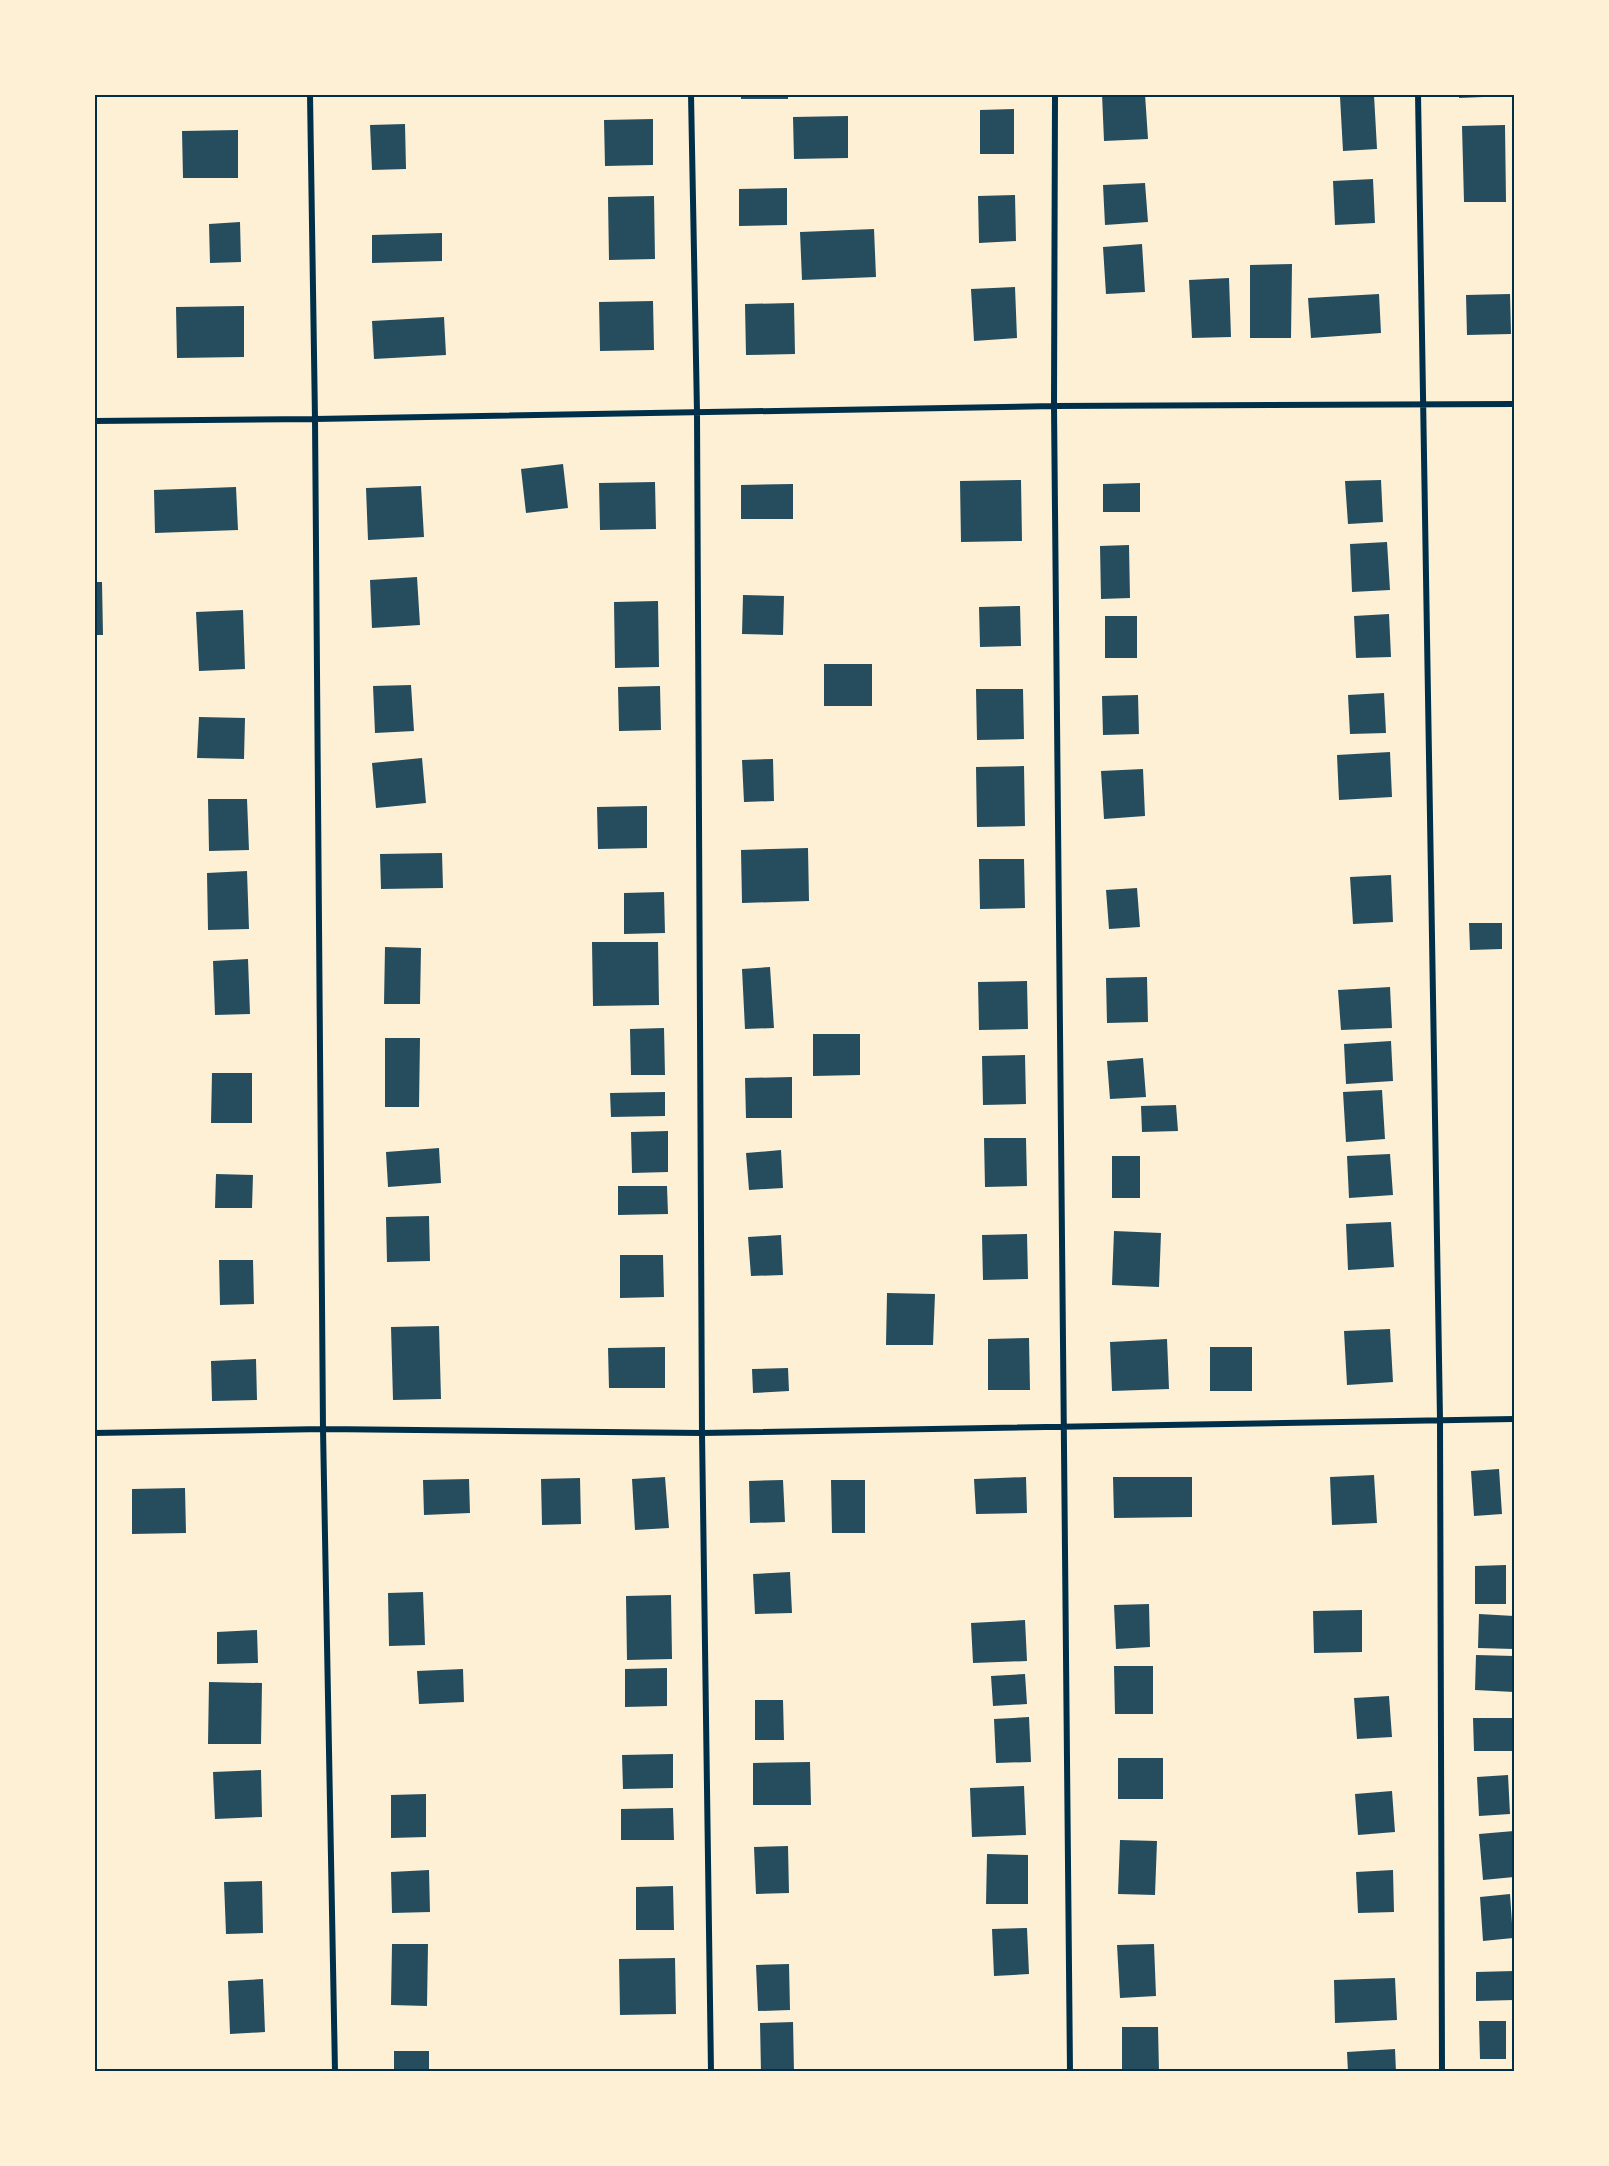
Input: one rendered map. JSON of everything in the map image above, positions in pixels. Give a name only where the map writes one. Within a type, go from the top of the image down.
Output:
[{"type":"street","points":[[310,94],[315,420],[323,1429],[335,2072]]},
{"type":"street","points":[[691,94],[697,412],[702,1433],[711,2072]]},
{"type":"street","points":[[1054,94],[1054,406],[1070,2072]]},
{"type":"street","points":[[1418,94],[1440,1419],[1442,2072]]},
{"type":"street","points":[[94,421],[315,420],[1054,406],[1515,404]]},
{"type":"street","points":[[94,1433],[323,1429],[702,1433],[1515,1419]]},
{"type":"building","points":[[741,94],[788,94],[788,99],[741,99]]},
{"type":"building","points":[[1102,94],[1145,94],[1148,139],[1104,141]]},
{"type":"building","points":[[1459,94],[1508,94],[1508,96],[1459,98]]},
{"type":"building","points":[[1374,95],[1377,149],[1343,151],[1340,97]]},
{"type":"building","points":[[1014,109],[1014,154],[980,154],[980,110]]},
{"type":"building","points":[[848,116],[848,158],[794,159],[793,117]]},
{"type":"building","points":[[653,119],[653,165],[605,166],[604,120]]},
{"type":"building","points":[[405,124],[406,169],[372,170],[370,125]]},
{"type":"building","points":[[1505,125],[1506,202],[1464,202],[1462,126]]},
{"type":"building","points":[[238,130],[238,178],[183,178],[182,131]]},
{"type":"building","points":[[1373,179],[1375,223],[1335,225],[1333,181]]},
{"type":"building","points":[[1145,183],[1148,222],[1105,225],[1103,185]]},
{"type":"building","points":[[787,188],[787,225],[739,226],[739,189]]},
{"type":"building","points":[[1015,195],[1016,241],[979,243],[978,196]]},
{"type":"building","points":[[654,196],[655,259],[609,260],[608,197]]},
{"type":"building","points":[[240,222],[241,262],[210,263],[209,224]]},
{"type":"building","points":[[874,229],[876,277],[802,280],[800,232]]},
{"type":"building","points":[[442,233],[442,261],[372,263],[372,235]]},
{"type":"building","points":[[1142,244],[1145,292],[1106,294],[1103,247]]},
{"type":"building","points":[[1292,264],[1291,338],[1250,338],[1250,265]]},
{"type":"building","points":[[1229,278],[1231,337],[1192,338],[1189,280]]},
{"type":"building","points":[[1015,287],[1017,338],[974,341],[971,289]]},
{"type":"building","points":[[1379,294],[1381,333],[1311,338],[1308,298]]},
{"type":"building","points":[[1510,294],[1511,334],[1467,335],[1466,295]]},
{"type":"building","points":[[653,301],[654,350],[600,351],[599,302]]},
{"type":"building","points":[[794,303],[795,354],[746,355],[745,304]]},
{"type":"building","points":[[244,306],[244,357],[177,358],[176,307]]},
{"type":"building","points":[[444,317],[446,355],[374,359],[372,321]]},
{"type":"building","points":[[563,464],[568,508],[526,513],[521,469]]},
{"type":"building","points":[[1021,480],[1022,541],[961,542],[960,481]]},
{"type":"building","points":[[1381,480],[1383,522],[1348,524],[1345,481]]},
{"type":"building","points":[[655,482],[656,529],[600,530],[599,483]]},
{"type":"building","points":[[1140,483],[1140,512],[1103,512],[1103,484]]},
{"type":"building","points":[[793,484],[793,519],[741,519],[741,485]]},
{"type":"building","points":[[421,486],[424,537],[368,540],[366,488]]},
{"type":"building","points":[[236,487],[238,530],[155,533],[154,490]]},
{"type":"building","points":[[1387,542],[1390,590],[1352,592],[1350,544]]},
{"type":"building","points":[[1129,545],[1130,598],[1101,599],[1100,546]]},
{"type":"building","points":[[417,577],[420,625],[372,628],[370,580]]},
{"type":"building","points":[[94,582],[102,582],[103,635],[94,635]]},
{"type":"building","points":[[743,595],[784,596],[783,635],[742,634]]},
{"type":"building","points":[[658,601],[659,667],[615,668],[614,602]]},
{"type":"building","points":[[1020,606],[1021,646],[980,647],[979,607]]},
{"type":"building","points":[[243,610],[245,669],[199,671],[196,612]]},
{"type":"building","points":[[1389,614],[1391,657],[1356,658],[1354,616]]},
{"type":"building","points":[[1105,616],[1137,616],[1137,658],[1105,658]]},
{"type":"building","points":[[824,664],[872,664],[872,706],[824,706]]},
{"type":"building","points":[[411,685],[414,731],[375,733],[373,686]]},
{"type":"building","points":[[660,686],[661,730],[619,731],[618,687]]},
{"type":"building","points":[[976,689],[1023,689],[1024,739],[977,740]]},
{"type":"building","points":[[1384,693],[1386,733],[1350,734],[1348,695]]},
{"type":"building","points":[[1138,695],[1139,734],[1103,735],[1102,696]]},
{"type":"building","points":[[199,717],[245,718],[244,759],[197,758]]},
{"type":"building","points":[[1390,752],[1392,797],[1339,800],[1337,755]]},
{"type":"building","points":[[422,758],[426,803],[376,808],[372,763]]},
{"type":"building","points":[[773,759],[774,801],[744,802],[742,760]]},
{"type":"building","points":[[1024,766],[1025,826],[977,827],[976,767]]},
{"type":"building","points":[[1143,769],[1145,816],[1104,819],[1101,771]]},
{"type":"building","points":[[208,799],[247,799],[249,850],[209,851]]},
{"type":"building","points":[[647,806],[647,848],[598,849],[597,807]]},
{"type":"building","points":[[808,848],[809,901],[742,903],[741,850]]},
{"type":"building","points":[[442,853],[443,888],[381,889],[380,854]]},
{"type":"building","points":[[979,859],[1024,859],[1025,908],[980,909]]},
{"type":"building","points":[[247,871],[249,929],[208,930],[207,873]]},
{"type":"building","points":[[1391,875],[1393,922],[1353,924],[1350,877]]},
{"type":"building","points":[[1137,888],[1140,927],[1109,929],[1106,890]]},
{"type":"building","points":[[664,892],[665,933],[624,934],[624,893]]},
{"type":"building","points":[[1469,923],[1502,923],[1502,949],[1470,950]]},
{"type":"building","points":[[592,942],[658,942],[659,1005],[593,1006]]},
{"type":"building","points":[[385,947],[421,948],[420,1004],[384,1004]]},
{"type":"building","points":[[248,959],[250,1014],[215,1015],[213,961]]},
{"type":"building","points":[[770,967],[774,1028],[745,1029],[742,969]]},
{"type":"building","points":[[1147,977],[1148,1022],[1107,1023],[1106,978]]},
{"type":"building","points":[[1027,981],[1028,1029],[979,1030],[978,982]]},
{"type":"building","points":[[1390,987],[1392,1028],[1341,1030],[1338,990]]},
{"type":"building","points":[[664,1028],[665,1075],[631,1075],[630,1029]]},
{"type":"building","points":[[813,1034],[860,1034],[860,1075],[813,1076]]},
{"type":"building","points":[[385,1038],[420,1038],[419,1107],[385,1107]]},
{"type":"building","points":[[1391,1041],[1393,1081],[1346,1084],[1344,1044]]},
{"type":"building","points":[[1025,1055],[1026,1104],[983,1105],[982,1056]]},
{"type":"building","points":[[1143,1058],[1146,1097],[1110,1099],[1107,1061]]},
{"type":"building","points":[[212,1073],[252,1073],[252,1123],[211,1123]]},
{"type":"building","points":[[792,1077],[792,1118],[746,1118],[745,1078]]},
{"type":"building","points":[[1382,1090],[1385,1139],[1346,1142],[1343,1092]]},
{"type":"building","points":[[665,1092],[665,1116],[611,1117],[610,1093]]},
{"type":"building","points":[[1176,1105],[1178,1131],[1142,1132],[1141,1106]]},
{"type":"building","points":[[668,1131],[668,1172],[632,1173],[631,1132]]},
{"type":"building","points":[[984,1138],[1026,1138],[1027,1186],[985,1187]]},
{"type":"building","points":[[439,1148],[441,1183],[388,1187],[386,1152]]},
{"type":"building","points":[[781,1150],[783,1188],[749,1190],[746,1153]]},
{"type":"building","points":[[1390,1154],[1393,1195],[1349,1198],[1347,1156]]},
{"type":"building","points":[[1112,1156],[1140,1156],[1140,1198],[1112,1198]]},
{"type":"building","points":[[216,1174],[253,1175],[252,1208],[215,1208]]},
{"type":"building","points":[[618,1186],[667,1186],[668,1214],[618,1215]]},
{"type":"building","points":[[429,1216],[430,1261],[387,1262],[386,1217]]},
{"type":"building","points":[[1391,1222],[1394,1267],[1348,1270],[1346,1224]]},
{"type":"building","points":[[1114,1231],[1161,1233],[1159,1287],[1112,1285]]},
{"type":"building","points":[[1027,1234],[1028,1279],[983,1280],[982,1235]]},
{"type":"building","points":[[781,1235],[783,1275],[751,1276],[748,1237]]},
{"type":"building","points":[[620,1255],[663,1255],[664,1297],[620,1298]]},
{"type":"building","points":[[219,1260],[253,1260],[254,1304],[220,1305]]},
{"type":"building","points":[[887,1293],[935,1294],[933,1345],[886,1345]]},
{"type":"building","points":[[439,1326],[441,1399],[393,1400],[391,1327]]},
{"type":"building","points":[[1390,1329],[1393,1382],[1347,1385],[1344,1331]]},
{"type":"building","points":[[1029,1338],[1030,1390],[988,1390],[988,1339]]},
{"type":"building","points":[[1167,1339],[1169,1389],[1112,1391],[1110,1342]]},
{"type":"building","points":[[665,1347],[665,1388],[609,1388],[608,1348]]},
{"type":"building","points":[[1210,1347],[1252,1347],[1252,1391],[1210,1391]]},
{"type":"building","points":[[256,1359],[257,1400],[212,1401],[211,1361]]},
{"type":"building","points":[[788,1368],[789,1391],[753,1393],[752,1369]]},
{"type":"building","points":[[1499,1469],[1502,1514],[1474,1516],[1471,1471]]},
{"type":"building","points":[[1374,1475],[1377,1523],[1332,1525],[1330,1477]]},
{"type":"building","points":[[665,1477],[669,1528],[635,1530],[632,1479]]},
{"type":"building","points":[[1026,1477],[1027,1513],[976,1514],[974,1479]]},
{"type":"building","points":[[1113,1477],[1192,1477],[1192,1517],[1114,1518]]},
{"type":"building","points":[[580,1478],[581,1524],[542,1525],[541,1479]]},
{"type":"building","points":[[469,1479],[470,1513],[424,1515],[423,1480]]},
{"type":"building","points":[[783,1480],[785,1522],[750,1523],[749,1481]]},
{"type":"building","points":[[831,1480],[865,1480],[865,1533],[832,1533]]},
{"type":"building","points":[[185,1488],[186,1533],[132,1534],[132,1489]]},
{"type":"building","points":[[1506,1565],[1506,1604],[1475,1604],[1475,1566]]},
{"type":"building","points":[[790,1572],[792,1613],[755,1614],[753,1574]]},
{"type":"building","points":[[423,1592],[425,1645],[389,1646],[388,1593]]},
{"type":"building","points":[[671,1595],[672,1659],[627,1660],[626,1596]]},
{"type":"building","points":[[1149,1604],[1150,1647],[1116,1649],[1114,1605]]},
{"type":"building","points":[[1362,1610],[1362,1652],[1314,1653],[1313,1611]]},
{"type":"building","points":[[1479,1614],[1514,1616],[1514,1649],[1478,1648]]},
{"type":"building","points":[[1025,1620],[1027,1661],[973,1663],[971,1623]]},
{"type":"building","points":[[257,1630],[258,1663],[217,1664],[217,1632]]},
{"type":"building","points":[[1476,1655],[1514,1656],[1514,1692],[1475,1690]]},
{"type":"building","points":[[1114,1666],[1153,1666],[1153,1714],[1115,1714]]},
{"type":"building","points":[[667,1668],[667,1706],[625,1707],[625,1669]]},
{"type":"building","points":[[463,1669],[464,1702],[419,1704],[417,1671]]},
{"type":"building","points":[[1025,1674],[1027,1704],[993,1706],[991,1676]]},
{"type":"building","points":[[209,1682],[262,1683],[261,1744],[208,1744]]},
{"type":"building","points":[[1389,1696],[1392,1737],[1357,1739],[1354,1698]]},
{"type":"building","points":[[755,1700],[783,1700],[784,1740],[755,1740]]},
{"type":"building","points":[[1029,1717],[1031,1762],[996,1763],[994,1719]]},
{"type":"building","points":[[1473,1718],[1514,1718],[1514,1751],[1474,1751]]},
{"type":"building","points":[[673,1754],[673,1788],[623,1789],[622,1755]]},
{"type":"building","points":[[1118,1758],[1163,1758],[1163,1799],[1118,1799]]},
{"type":"building","points":[[810,1762],[811,1805],[753,1805],[753,1763]]},
{"type":"building","points":[[261,1770],[262,1817],[215,1819],[213,1772]]},
{"type":"building","points":[[1508,1775],[1510,1814],[1479,1816],[1477,1777]]},
{"type":"building","points":[[1024,1786],[1026,1835],[972,1837],[970,1788]]},
{"type":"building","points":[[1392,1791],[1395,1832],[1358,1835],[1355,1794]]},
{"type":"building","points":[[426,1794],[426,1837],[391,1838],[391,1795]]},
{"type":"building","points":[[673,1808],[674,1840],[621,1840],[621,1809]]},
{"type":"building","points":[[1514,1831],[1514,1877],[1483,1880],[1479,1834]]},
{"type":"building","points":[[1120,1840],[1157,1841],[1155,1895],[1118,1894]]},
{"type":"building","points":[[788,1846],[789,1893],[756,1894],[754,1847]]},
{"type":"building","points":[[987,1854],[1028,1855],[1028,1904],[986,1904]]},
{"type":"building","points":[[429,1870],[430,1912],[392,1913],[391,1872]]},
{"type":"building","points":[[1393,1870],[1394,1912],[1358,1913],[1356,1872]]},
{"type":"building","points":[[262,1881],[263,1933],[226,1934],[224,1882]]},
{"type":"building","points":[[673,1886],[674,1930],[636,1930],[636,1887]]},
{"type":"building","points":[[1510,1894],[1513,1938],[1483,1941],[1480,1897]]},
{"type":"building","points":[[1027,1928],[1029,1974],[994,1976],[992,1929]]},
{"type":"building","points":[[392,1944],[428,1944],[427,2006],[391,2005]]},
{"type":"building","points":[[1154,1944],[1156,1996],[1120,1998],[1117,1945]]},
{"type":"building","points":[[675,1958],[676,2014],[620,2015],[619,1959]]},
{"type":"building","points":[[789,1964],[790,2010],[758,2011],[756,1965]]},
{"type":"building","points":[[1514,1971],[1514,2000],[1476,2001],[1476,1972]]},
{"type":"building","points":[[1395,1978],[1397,2020],[1335,2023],[1334,1980]]},
{"type":"building","points":[[263,1979],[265,2032],[230,2034],[228,1981]]},
{"type":"building","points":[[1479,2021],[1506,2021],[1506,2059],[1480,2059]]},
{"type":"building","points":[[793,2022],[794,2072],[761,2072],[760,2023]]},
{"type":"building","points":[[1122,2027],[1158,2027],[1159,2072],[1122,2072]]},
{"type":"building","points":[[1395,2049],[1396,2072],[1348,2072],[1347,2052]]},
{"type":"building","points":[[394,2051],[429,2051],[429,2072],[394,2072]]}]
